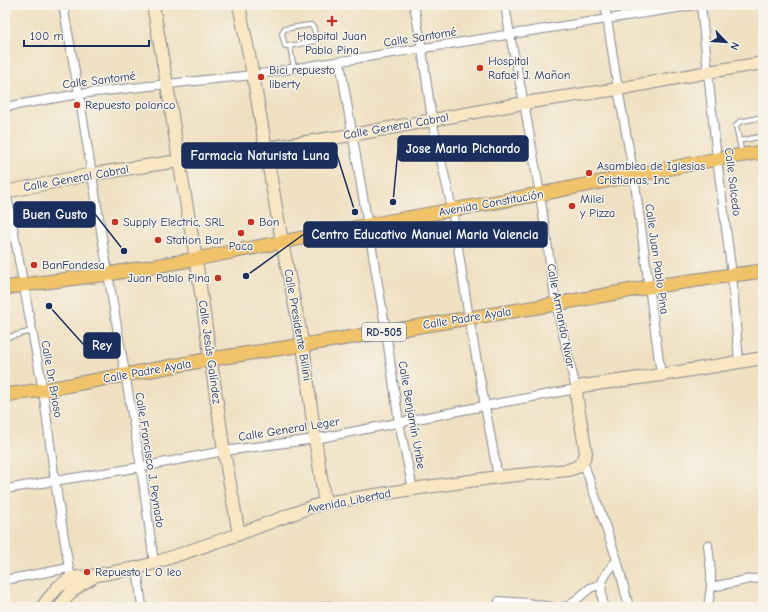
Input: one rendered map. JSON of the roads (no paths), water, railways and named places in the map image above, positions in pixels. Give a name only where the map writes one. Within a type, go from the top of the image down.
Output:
[{"type":"main road","name":"Avenida Constitución","points":[[5,288],[108,274],[196,259],[452,209],[540,194],[717,159],[763,152]]},
{"type":"main road","name":"Calle Padre Ayala","points":[[5,395],[43,390],[211,359],[556,304],[648,287],[763,271]]},
{"type":"street","name":"Calle Francisco J. Peynado","points":[[63,5],[141,467],[154,563]]},
{"type":"street","name":"Calle Jesús Galíndez","points":[[153,5],[196,259],[224,451],[239,534]]},
{"type":"street","name":"Calle Presidente Billini","points":[[239,5],[253,75],[282,242],[303,345],[325,504]]},
{"type":"street","points":[[414,5],[432,120],[452,209],[484,406],[498,477]]},
{"type":"street","name":"Calle Armando Nivar","points":[[505,5],[540,194],[556,304],[576,389],[586,453],[583,461]]},
{"type":"street","name":"Calle Juan Pablo Pina","points":[[604,5],[634,176],[661,374]]},
{"type":"street","name":"Calle Santomé","points":[[5,107],[79,94],[253,75],[294,69],[696,5]]},
{"type":"street","name":"Calle Salcedo","points":[[701,5],[717,159],[732,275],[739,363]]},
{"type":"street","name":"Calle Benjamín Uribe","points":[[340,62],[386,332],[399,423],[413,489]]},
{"type":"street","name":"Calle General Cabral","points":[[5,189],[92,174],[352,135],[524,103],[618,89],[763,63]]},
{"type":"street","name":"Calle Dr. Brioso","points":[[5,189],[43,390],[55,481],[70,573]]},
{"type":"street","points":[[576,389],[582,386],[739,363],[763,358]]},
{"type":"street","name":"Calle General Leger","points":[[5,489],[141,467],[224,451],[315,439],[576,389]]},
{"type":"street","points":[[583,461],[617,560],[629,607]]},
{"type":"street","name":"Avenida Libertad","points":[[70,573],[97,575],[137,568],[239,534],[311,507],[413,489],[498,477],[568,470],[577,467],[583,461]]},
{"type":"street","points":[[708,545],[711,572],[711,587],[708,607]]},
{"type":"street","points":[[604,607],[602,598],[602,584],[605,576],[617,560]]},
{"type":"street","points":[[137,568],[142,607]]},
{"type":"street","points":[[5,580],[70,573]]},
{"type":"street","points":[[42,607],[70,573]]},
{"type":"street","name":"Avenida Libertad","points":[[60,607],[73,590],[97,575]]},
{"type":"street","points":[[711,587],[763,578]]},
{"type":"street","points":[[562,607],[569,606],[590,588],[602,584]]},
{"type":"street","points":[[504,603],[527,603],[552,607]]},
{"type":"lane","points":[[309,25],[313,26],[314,41],[290,46],[286,47],[284,45],[282,34],[284,30],[309,25]]},
{"type":"lane","points":[[290,46],[294,69]]},
{"type":"lane","points":[[742,155],[736,126],[737,124],[739,122],[763,117]]},
{"type":"lane","points":[[739,141],[763,136]]},
{"type":"lane","points":[[5,338],[32,331]]},
{"type":"place","name":"Hospital Juan Pablo Pina","points":[[332,21]]},
{"type":"place","name":"Hospital Rafael J. Mañon","points":[[480,68]]},
{"type":"place","name":"Bici repuesto liberty","points":[[261,77]]},
{"type":"place","name":"Repuesto polanco","points":[[77,105]]},
{"type":"place","name":"Asamblea de Iglesias Cristianas, Inc","points":[[589,173]]},
{"type":"place","name":"Jose Maria Pichardo","points":[[393,202]]},
{"type":"place","name":"Milei y Pizza","points":[[572,206]]},
{"type":"place","name":"Farmacia Naturista Luna","points":[[355,212]]},
{"type":"place","name":"Supply Electric, SRL","points":[[115,222]]},
{"type":"place","name":"Bon","points":[[251,222]]},
{"type":"place","name":"Paca","points":[[241,233]]},
{"type":"place","name":"Station Bar","points":[[158,240]]},
{"type":"place","name":"Buen Gusto","points":[[124,251]]},
{"type":"place","name":"BanFondesa","points":[[34,265]]},
{"type":"place","name":"Centro Educativo Manuel Maria Valencia","points":[[246,276]]},
{"type":"place","name":"Juan Pablo Pina","points":[[218,278]]},
{"type":"place","name":"Rey","points":[[49,306]]},
{"type":"place","name":"Repuesto L O leo","points":[[87,572]]}]
